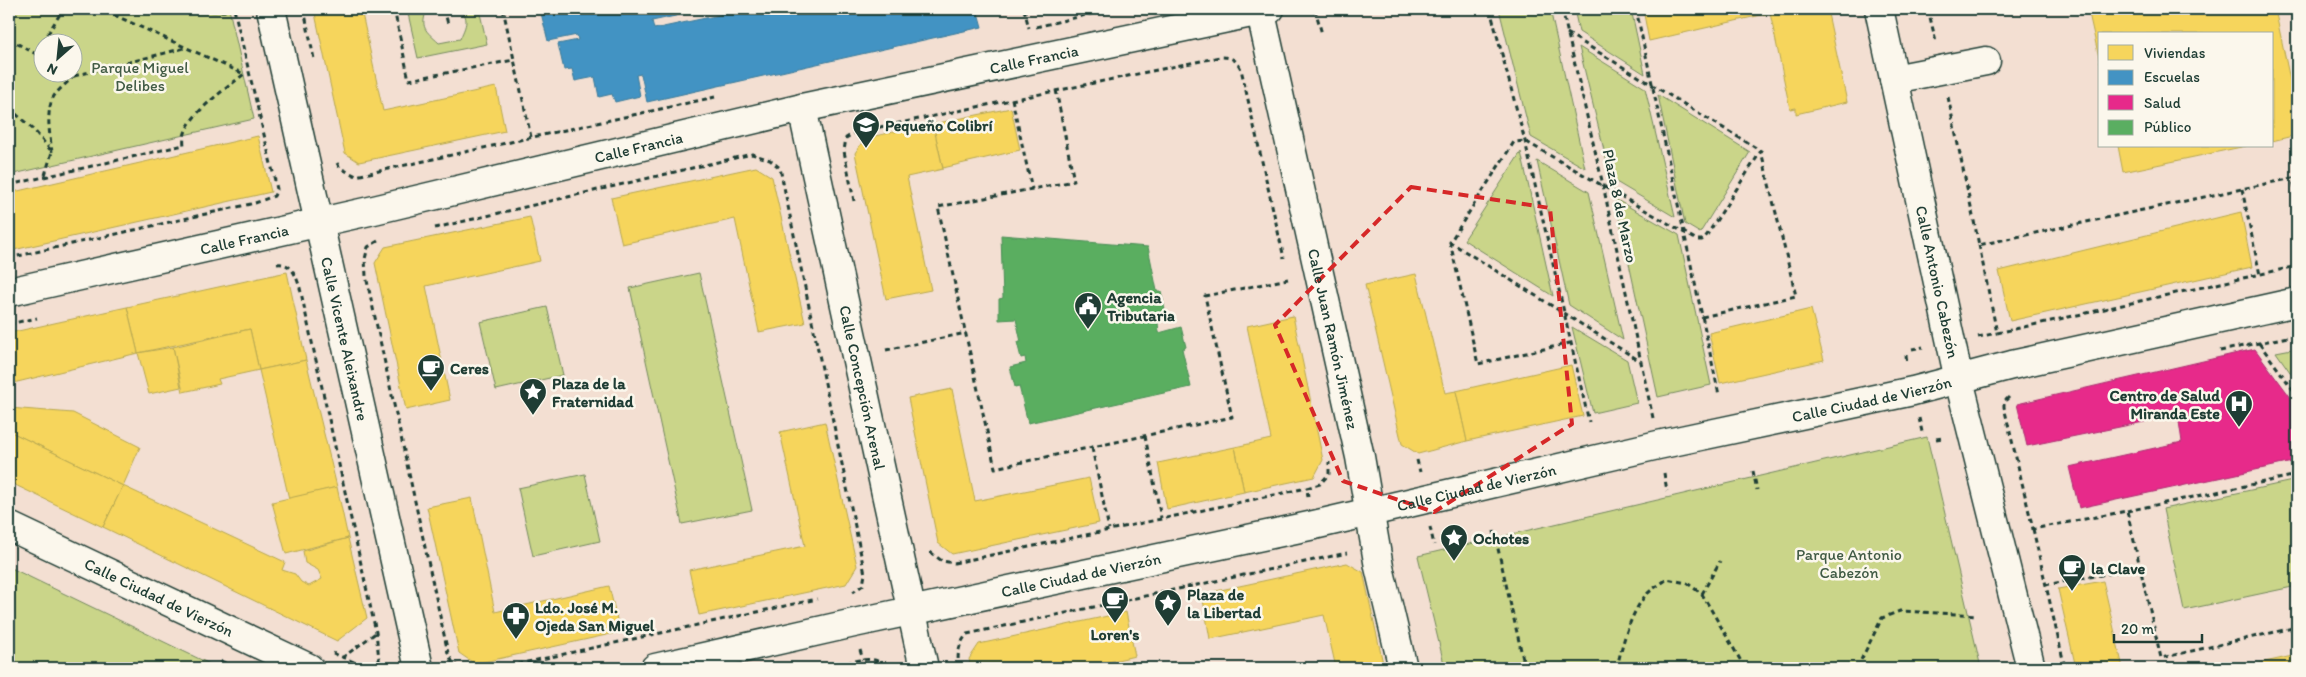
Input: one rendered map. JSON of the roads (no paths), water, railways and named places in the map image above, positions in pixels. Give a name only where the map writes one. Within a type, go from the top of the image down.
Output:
[{"type":"street","name":"Calle Vicente Aleixandre","points":[[271,9],[419,668]]},
{"type":"street","name":"Calle Francia","points":[[9,292],[319,222],[802,108],[1264,9]]},
{"type":"street","name":"Calle Juan Ramón Jiménez","points":[[1264,9],[1360,457],[1380,568],[1403,668]]},
{"type":"street","name":"Calle Antonio Cabezón","points":[[1879,9],[1959,380],[2032,668]]},
{"type":"street","points":[[1894,79],[1986,61]]},
{"type":"street","name":"Calle Concepción Arenal","points":[[802,108],[924,668]]},
{"type":"street","name":"Calle Ciudad de Vierzón","points":[[655,668],[912,611],[1141,564],[1658,445],[1959,380],[2012,365],[2297,302]]},
{"type":"street","name":"Calle Ciudad de Vierzón","points":[[9,526],[309,668]]},
{"type":"place","name":"Pequeño Colibrí","points":[[866,149]]},
{"type":"place","name":"Agencia Tributaria","points":[[1088,330]]},
{"type":"place","name":"Ceres","points":[[431,392]]},
{"type":"place","name":"Plaza de la Fraternidad","points":[[533,416]]},
{"type":"place","name":"Centro de Salud Miranda Este","points":[[2239,428]]},
{"type":"place","name":"Ochotes","points":[[1454,562]]},
{"type":"place","name":"la Clave","points":[[2072,592]]},
{"type":"place","name":"Loren's","points":[[1115,624]]},
{"type":"place","name":"Plaza de la Libertad","points":[[1168,627]]},
{"type":"place","name":"Ldo. José M. Ojeda San Miguel","points":[[516,640]]},
{"type":"park label","name":"Parque Miguel Delibes","points":[[140,76]]},
{"type":"park label","name":"Parque Antonio Cabezón","points":[[1849,563]]}]
